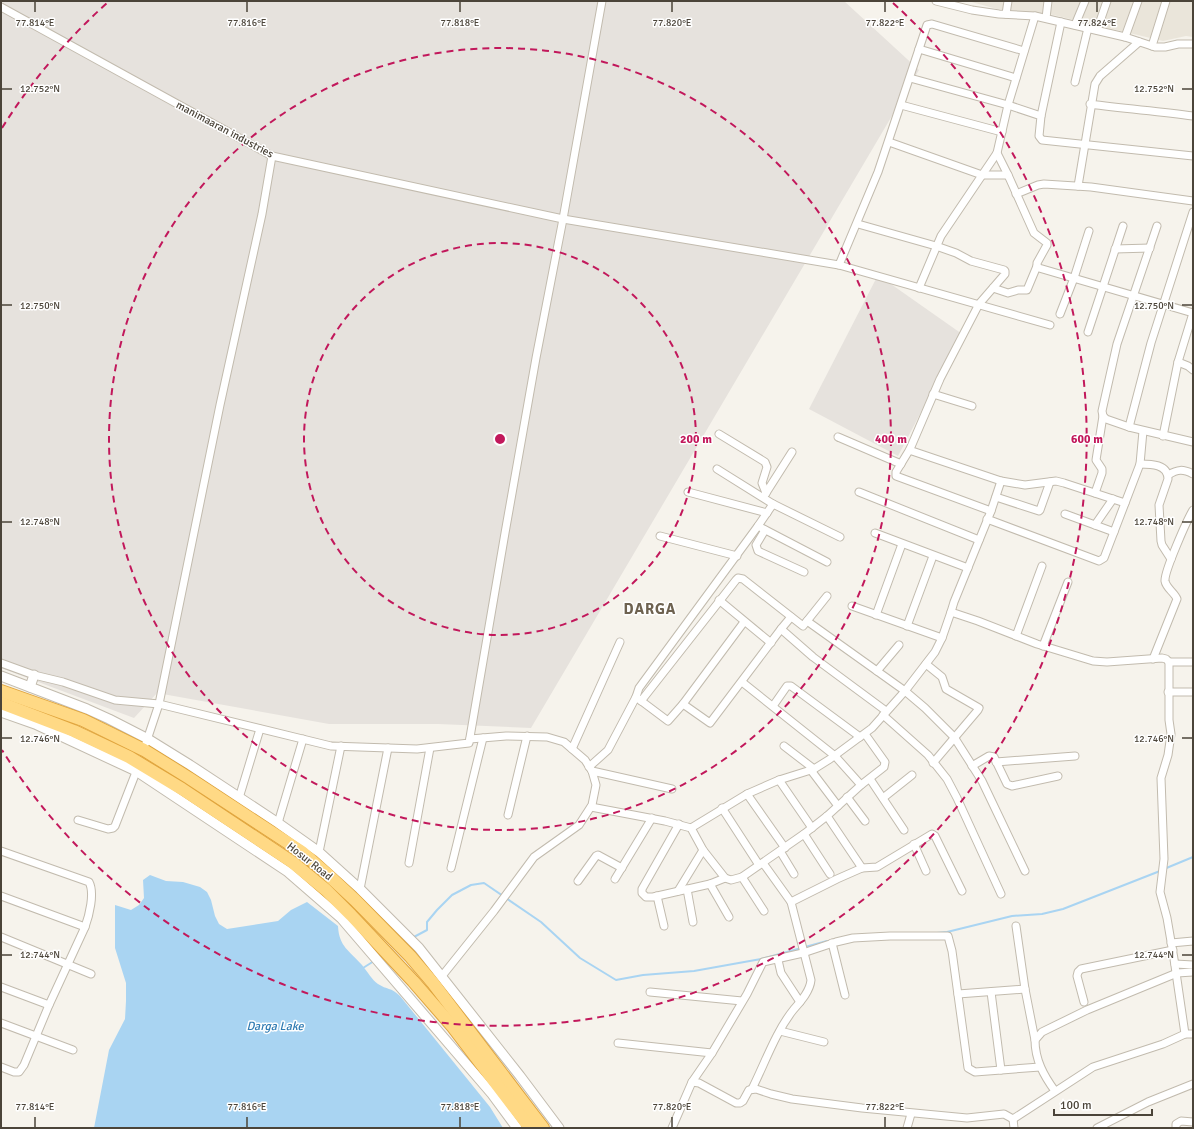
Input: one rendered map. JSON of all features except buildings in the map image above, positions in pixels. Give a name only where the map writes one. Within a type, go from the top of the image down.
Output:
[{"type":"highway","name":"Hosur Road","points":[[1,691],[146,744],[189,778],[302,852],[399,935],[414,952],[433,983],[543,1128]]},
{"type":"highway","name":"Hosur Road","points":[[1,703],[74,731],[130,757],[138,767],[182,789],[292,862],[326,890],[378,952],[398,965],[453,1027],[530,1128]]},
{"type":"street","points":[[1,663],[34,675],[63,682],[115,700],[159,704],[331,746],[417,749],[469,743],[521,439],[563,219],[602,1]]},
{"type":"street","points":[[936,1],[962,4],[972,10],[1046,18],[1125,37],[1152,46],[1166,47],[1178,44],[1193,44]]},
{"type":"street","points":[[1006,14],[1008,1]]},
{"type":"street","points":[[1046,18],[1048,1]]},
{"type":"street","points":[[1075,25],[1085,1]]},
{"type":"street","points":[[1097,30],[1107,1]]},
{"type":"street","points":[[1125,37],[1138,1]]},
{"type":"street","points":[[1152,46],[1166,1]]},
{"type":"street","name":"manimaaran industries","points":[[1,7],[272,156],[563,219],[839,265],[1050,325]]},
{"type":"street","points":[[919,288],[941,236],[997,153],[1008,105],[1035,16]]},
{"type":"street","points":[[1061,22],[1041,116],[1039,136],[1042,140],[1193,156]]},
{"type":"street","points":[[839,265],[858,224],[889,142],[927,25],[929,24],[1024,51]]},
{"type":"street","points":[[1075,82],[1088,28]]},
{"type":"street","points":[[1078,186],[1090,104],[1095,84],[1097,80],[1139,42]]},
{"type":"street","points":[[919,49],[1016,78]]},
{"type":"street","points":[[910,78],[1008,105],[1041,116]]},
{"type":"street","points":[[1090,104],[1193,116]]},
{"type":"street","points":[[901,105],[1002,132]]},
{"type":"street","points":[[889,142],[982,175],[1008,175]]},
{"type":"street","points":[[993,288],[1008,293],[1018,290],[1027,290],[1047,245],[1047,243],[1034,233],[997,153]]},
{"type":"street","points":[[146,744],[159,704],[220,405],[262,214],[272,156]]},
{"type":"street","points":[[1016,194],[1044,184],[1078,186],[1193,201]]},
{"type":"street","points":[[1129,427],[1151,343],[1193,212]]},
{"type":"street","points":[[858,224],[936,246],[956,253],[971,261],[1004,270],[1005,274],[979,304],[933,394],[910,449],[896,472],[896,476],[991,511]]},
{"type":"street","points":[[1088,332],[1122,226]]},
{"type":"street","points":[[1095,493],[1102,473],[1101,467],[1096,460],[1103,416],[1102,411],[1117,344],[1157,226]]},
{"type":"street","points":[[1060,314],[1074,278],[1089,231]]},
{"type":"street","points":[[1115,250],[1150,248]]},
{"type":"street","points":[[1037,266],[1039,268],[1193,313],[1178,362],[1163,436]]},
{"type":"street","points":[[1178,362],[1193,370]]},
{"type":"street","points":[[933,394],[972,406]]},
{"type":"street","points":[[1103,416],[1106,419],[1143,431],[1193,441]]},
{"type":"street","points":[[987,519],[1099,561],[1104,558],[1140,464],[1143,431]]},
{"type":"street","points":[[719,434],[765,462],[767,467],[762,483],[764,495]]},
{"type":"street","points":[[838,437],[901,464]]},
{"type":"street","points":[[910,449],[912,451],[1001,481],[1025,485],[1050,482],[1064,483],[1125,503]]},
{"type":"street","points":[[764,495],[792,452]]},
{"type":"street","points":[[1140,464],[1156,464],[1167,472],[1168,475],[1159,509],[1161,541],[1171,559]]},
{"type":"street","points":[[717,469],[764,495],[773,504],[840,537]]},
{"type":"street","points":[[1168,475],[1176,470],[1184,470],[1193,474]]},
{"type":"street","points":[[691,828],[746,794],[779,780],[812,769],[835,756],[872,728],[905,691],[935,652],[942,638],[954,602],[991,511],[1001,481]]},
{"type":"street","points":[[996,497],[1039,511],[1050,482]]},
{"type":"street","points":[[688,492],[767,513]]},
{"type":"street","points":[[859,492],[979,540]]},
{"type":"street","points":[[1095,525],[1113,499]]},
{"type":"street","points":[[773,504],[767,513],[756,545],[758,551],[804,572]]},
{"type":"street","points":[[1153,659],[1177,599],[1165,581],[1171,559],[1193,510]]},
{"type":"street","points":[[1064,514],[1114,532]]},
{"type":"street","points":[[638,699],[639,688],[737,556],[762,528]]},
{"type":"street","points":[[762,528],[826,562]]},
{"type":"street","points":[[875,533],[968,568]]},
{"type":"street","points":[[660,536],[737,556]]},
{"type":"street","points":[[876,615],[902,544]]},
{"type":"street","points":[[907,626],[933,556]]},
{"type":"street","points":[[1016,636],[1042,566]]},
{"type":"street","points":[[591,769],[608,750],[638,699],[736,580],[740,578],[803,626],[828,596]]},
{"type":"street","points":[[1043,646],[1068,582]]},
{"type":"street","points":[[719,600],[771,643]]},
{"type":"street","points":[[852,606],[942,638]]},
{"type":"street","points":[[951,612],[1043,646],[1093,661],[1107,662],[1162,658],[1169,662],[1193,662]]},
{"type":"street","points":[[683,704],[710,723],[791,617]]},
{"type":"street","points":[[807,621],[905,691],[925,708],[954,738],[990,797],[1025,871]]},
{"type":"street","points":[[638,699],[668,721],[683,704],[744,622]]},
{"type":"street","points":[[781,629],[813,657],[885,713],[918,746],[947,779],[1001,894]]},
{"type":"street","points":[[572,749],[620,642]]},
{"type":"street","points":[[877,671],[899,645]]},
{"type":"street","points":[[1013,1119],[1093,1067],[1189,1034],[1160,892],[1164,859],[1161,778],[1168,755],[1171,734],[1168,692],[1169,662]]},
{"type":"street","points":[[926,664],[942,677],[946,689],[979,708],[933,763]]},
{"type":"street","points":[[30,687],[34,675]]},
{"type":"street","points":[[1,676],[103,717],[146,744],[190,765],[319,852],[360,889],[399,935]]},
{"type":"street","points":[[742,682],[835,756],[861,785]]},
{"type":"street","points":[[591,807],[652,818],[691,828],[704,850],[726,878],[731,880],[742,877],[812,828],[886,765],[863,736],[791,686],[787,686],[772,706]]},
{"type":"street","points":[[1168,692],[1193,692]]},
{"type":"street","points":[[1,712],[42,727],[138,767],[113,828],[108,829],[78,820]]},
{"type":"street","points":[[240,798],[260,729]]},
{"type":"street","points":[[442,976],[494,911],[534,857],[579,825],[591,807],[596,785],[591,769],[585,760],[564,742],[547,737],[527,736],[470,738]]},
{"type":"street","points":[[508,815],[527,736]]},
{"type":"street","points":[[451,868],[483,738]]},
{"type":"street","points":[[278,823],[303,739]]},
{"type":"street","points":[[319,852],[341,746]]},
{"type":"street","points":[[784,746],[812,769],[838,806]]},
{"type":"street","points":[[360,889],[388,748]]},
{"type":"street","points":[[409,863],[430,748]]},
{"type":"street","points":[[972,766],[989,756],[994,757],[1008,786],[1058,776]]},
{"type":"street","points":[[996,762],[1075,756]]},
{"type":"street","points":[[591,769],[672,789]]},
{"type":"street","points":[[883,798],[912,776]]},
{"type":"street","points":[[870,779],[904,830]]},
{"type":"street","points":[[779,780],[812,828]]},
{"type":"street","points":[[746,794],[782,850],[794,874]]},
{"type":"street","points":[[847,797],[865,821]]},
{"type":"street","points":[[692,1082],[699,1083],[736,1103],[743,1101],[749,1090],[752,1089],[786,1019],[811,986],[811,980],[792,902],[761,864],[722,808]]},
{"type":"street","points":[[827,816],[862,868]]},
{"type":"street","points":[[615,879],[652,818]]},
{"type":"street","points":[[679,824],[642,889],[642,893],[646,897],[657,896],[710,884],[726,878]]},
{"type":"street","points":[[804,834],[830,874]]},
{"type":"street","points":[[792,902],[862,868],[877,867],[928,835],[932,834],[935,836],[962,891]]},
{"type":"street","points":[[914,844],[926,871]]},
{"type":"street","points":[[678,891],[704,850]]},
{"type":"street","points":[[1,852],[89,882],[91,886],[91,907],[85,927],[35,1036],[24,1065],[19,1072],[14,1072],[1,1067]]},
{"type":"street","points":[[578,881],[598,855],[622,868]]},
{"type":"street","points":[[742,877],[764,910]]},
{"type":"street","points":[[710,884],[729,917]]},
{"type":"street","points":[[687,889],[693,922]]},
{"type":"street","points":[[1,896],[85,927]]},
{"type":"street","points":[[657,896],[664,926]]},
{"type":"street","points":[[1016,926],[1025,989],[1040,1066],[1055,1091]]},
{"type":"street","points":[[672,1128],[692,1082],[712,1053],[763,962],[778,960],[853,938],[946,935],[949,937],[968,1068],[974,1072],[1040,1066]]},
{"type":"street","points":[[1,937],[68,963],[91,974]]},
{"type":"street","points":[[1084,1002],[1077,976],[1081,969],[1193,941]]},
{"type":"street","points":[[832,943],[845,995]]},
{"type":"street","points":[[378,952],[388,972],[492,1094],[517,1128]]},
{"type":"street","points":[[414,952],[442,976],[559,1128]]},
{"type":"street","points":[[778,960],[781,973],[800,1002]]},
{"type":"street","points":[[1175,964],[1193,965]]},
{"type":"street","points":[[1035,1040],[1042,1032],[1087,1010],[1177,973],[1193,972]]},
{"type":"street","points":[[1,987],[49,1005]]},
{"type":"street","points":[[958,994],[1025,989]]},
{"type":"street","points":[[650,992],[742,1001]]},
{"type":"street","points":[[991,992],[1001,1070]]},
{"type":"street","points":[[1,1022],[73,1050]]},
{"type":"street","points":[[780,1031],[824,1042]]},
{"type":"street","points":[[618,1043],[712,1053]]},
{"type":"street","points":[[1101,1127],[1148,1102],[1193,1084]]},
{"type":"street","points":[[752,1089],[792,1099],[911,1114],[974,1119],[1004,1114],[1013,1119]]},
{"type":"street","points":[[907,1128],[911,1114]]},
{"type":"street","points":[[1013,1119],[1014,1128]]},
{"type":"street","points":[[1176,1128],[1176,1124],[1181,1121],[1193,1122]]},
{"type":"shaded area","points":[[1,1],[844,1],[919,70],[531,728],[438,724],[329,724],[157,693],[134,718],[1,668]]},
{"type":"shaded area","points":[[968,1],[1193,1],[1193,37],[1186,36],[1163,41],[1049,14],[997,9]]},
{"type":"shaded area","points":[[878,275],[962,334],[898,456],[809,409]]},
{"type":"water","name":"Darga Lake","points":[[150,875],[166,881],[183,882],[200,887],[207,892],[219,924],[227,929],[278,921],[291,910],[307,902],[338,926],[340,939],[343,944],[374,980],[381,986],[394,991],[400,996],[490,1107],[503,1128],[94,1128],[109,1050],[125,1019],[126,983],[115,948],[115,905],[131,910],[139,905],[144,898],[143,880]]},
{"type":"waterway","points":[[1164,869],[1193,857]]},
{"type":"waterway","points":[[937,933],[947,932],[1012,916],[1042,914],[1063,909],[1160,871]]},
{"type":"waterway","points":[[412,938],[427,930],[427,922],[452,895],[471,885],[484,883],[541,922],[580,958],[616,980],[643,975],[694,971],[761,959],[827,941]]},
{"type":"waterway","points":[[363,968],[374,961]]},
{"type":"district","name":"DARGA","points":[[650,609]]}]
